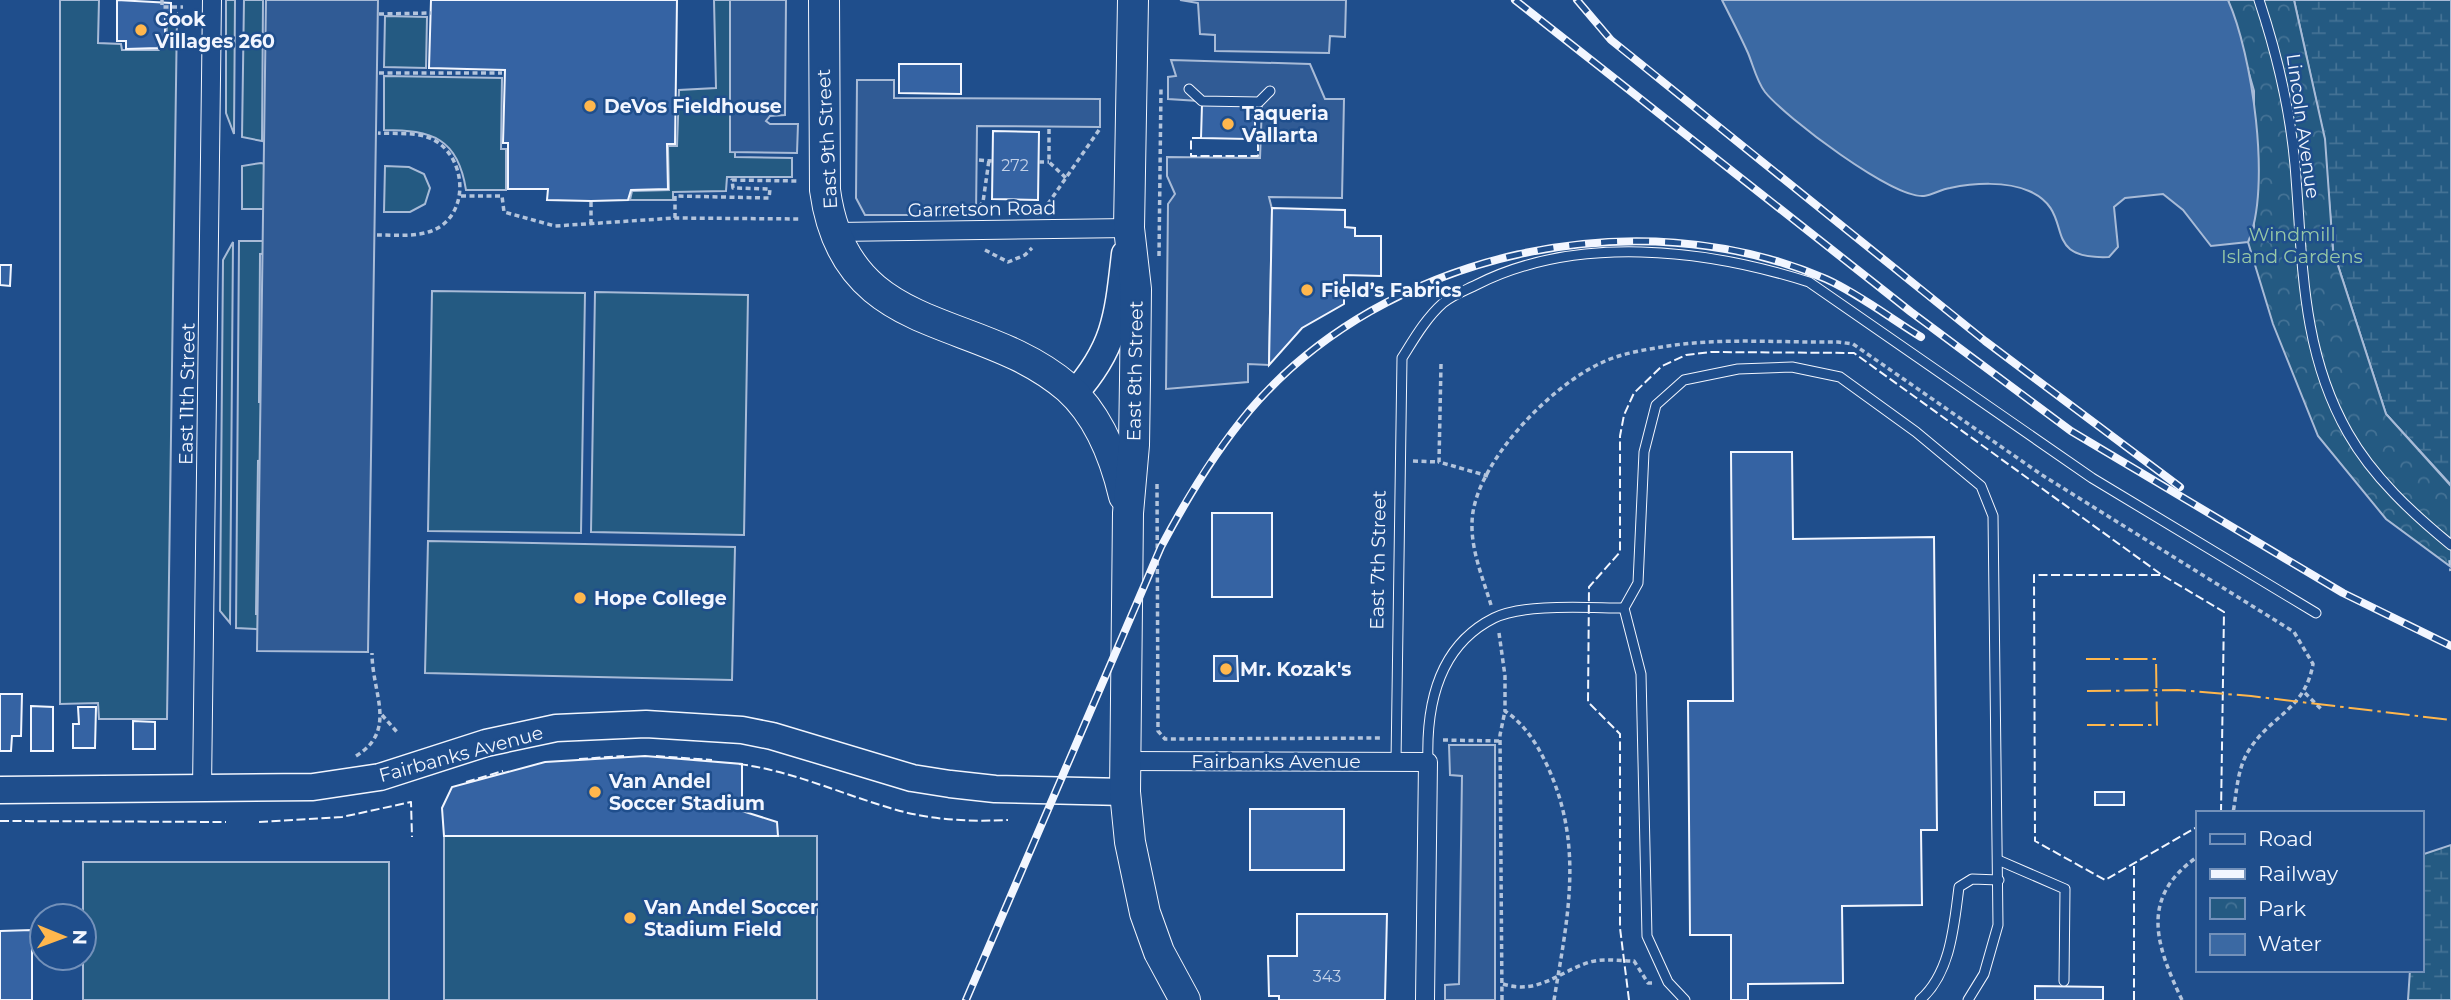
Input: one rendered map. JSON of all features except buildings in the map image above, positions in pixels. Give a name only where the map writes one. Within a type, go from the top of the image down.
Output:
[{"type":"main road","name":"East 9th Street","points":[[824,0],[825,190],[828,213],[861,277],[888,300],[934,323],[1027,360],[1074,394]]},
{"type":"main road","name":"East 8th Street","points":[[1133,0],[1129,228],[1136,289],[1134,445],[1128,513],[1125,792],[1130,842],[1145,913],[1159,952],[1185,1000]]},
{"type":"main road","name":"East 8th Street","points":[[1074,394],[1103,436],[1128,513]]},
{"type":"street","name":"East 11th Street","points":[[202,789],[212,0]]},
{"type":"street","name":"Garretson Road","points":[[836,232],[981,239],[1129,228]]},
{"type":"street","name":"East 8th Street","points":[[1074,394],[1093,373],[1109,345],[1129,228]]},
{"type":"street","name":"Fairbanks Avenue","points":[[0,790],[313,787],[404,771],[486,743],[556,728],[646,724],[707,725],[762,734],[912,778],[950,785],[995,789],[1125,792]]},
{"type":"street","name":"Fairbanks Avenue","points":[[1125,761],[1428,762]]},
{"type":"street","points":[[1425,1000],[1428,762]]},
{"type":"lane","name":"Lincoln Avenue","points":[[2259,0],[2285,97],[2294,164],[2302,289],[2316,362],[2348,434],[2411,512],[2451,545]]},
{"type":"lane","points":[[1189,89],[1202,101],[1259,102],[1270,91]]},
{"type":"lane","name":"East 7th Street","points":[[1396,762],[1402,358],[1416,334],[1445,301],[1507,269],[1596,254],[1666,251],[1765,268],[1809,282],[2092,478],[2316,613]]},
{"type":"lane","points":[[1685,1000],[1668,982],[1647,936],[1640,674],[1624,608],[1638,583],[1644,452],[1656,405],[1685,380],[1738,369],[1791,367],[1840,377],[1916,432],[1981,486],[1993,516],[1998,925],[1984,974],[1968,1000]]},
{"type":"lane","points":[[1428,762],[1431,696],[1454,650],[1496,617],[1558,608],[1624,608]]},
{"type":"lane","points":[[1998,860],[2064,889],[2064,981]]},
{"type":"lane","points":[[1920,1000],[1932,989],[1952,941],[1959,887],[1972,879],[1999,880]]},
{"type":"path","points":[[162,0],[162,7],[183,7]]},
{"type":"path","points":[[379,14],[430,13]]},
{"type":"path","points":[[379,73],[502,73]]},
{"type":"path","points":[[1159,262],[1161,88]]},
{"type":"path","points":[[1049,129],[1049,162]]},
{"type":"path","points":[[1038,218],[1098,130]]},
{"type":"path","points":[[377,235],[425,233],[441,227],[454,214],[461,196],[454,160],[443,146],[427,136],[378,133]]},
{"type":"path","points":[[979,160],[990,161],[983,202],[979,207]]},
{"type":"path","points":[[1039,162],[1049,162],[1066,177]]},
{"type":"path","points":[[675,218],[675,196],[769,198],[770,188],[733,188],[732,180],[797,181]]},
{"type":"path","points":[[461,196],[502,196],[504,212],[555,226],[675,218],[801,219]]},
{"type":"path","points":[[591,201],[591,224]]},
{"type":"path","points":[[981,239],[998,259],[1008,262],[1025,255],[1037,240]]},
{"type":"path","points":[[1503,1000],[1500,741],[1505,711],[1505,676],[1496,617],[1478,568],[1472,535],[1473,511],[1500,451],[1520,426],[1578,377],[1601,363],[1664,346],[1853,344],[2076,497],[2294,632],[2314,664],[2305,693],[2250,748],[2241,767],[2233,811]]},
{"type":"path","points":[[1439,462],[1441,364]]},
{"type":"path","points":[[1401,461],[1439,462],[1488,476]]},
{"type":"path","points":[[1157,479],[1158,731],[1165,739],[1396,738]]},
{"type":"path","points":[[2450,560],[2451,571]]},
{"type":"path","points":[[356,756],[371,746],[381,726],[372,672],[372,653]]},
{"type":"path","points":[[2305,693],[2322,710]]},
{"type":"path","points":[[1505,711],[1518,720],[1535,742],[1559,794],[1570,835],[1569,905],[1554,1000]]},
{"type":"path","points":[[380,713],[397,732]]},
{"type":"path","points":[[1427,739],[1500,741]]},
{"type":"path","points":[[2182,1000],[2160,943],[2157,916],[2160,899],[2172,880],[2196,858]]},
{"type":"path","points":[[1503,984],[1526,988],[1558,979],[1592,961],[1610,960],[1634,961],[1648,983],[1668,982]]},
{"type":"green space","points":[[60,0],[99,0],[98,43],[121,44],[122,50],[159,50],[160,44],[166,43],[167,21],[177,14],[167,719],[99,719],[98,703],[60,704]]},
{"type":"green space","points":[[226,0],[235,0],[234,134],[226,113]]},
{"type":"green space","points":[[244,0],[263,0],[262,141],[242,137]]},
{"type":"green space","points":[[714,0],[737,0],[735,157],[792,158],[792,177],[727,177],[726,191],[673,192],[673,200],[630,200],[632,191],[669,190],[668,146],[677,146],[679,90],[716,88]]},
{"type":"green space","name":"Windmill Island Gardens","points":[[2228,0],[2294,0],[2325,139],[2333,250],[2386,414],[2451,486],[2451,567],[2386,519],[2318,436],[2273,324],[2248,242],[2254,227],[2254,91]]},
{"type":"green space","points":[[2294,0],[2451,0],[2451,485],[2386,414],[2333,250],[2324,137]]},
{"type":"green space","points":[[385,16],[427,17],[426,68],[384,67]]},
{"type":"green space","points":[[384,76],[502,78],[501,149],[506,149],[506,190],[466,190],[457,159],[440,140],[416,132],[384,130]]},
{"type":"green space","points":[[261,163],[270,165],[269,209],[242,209],[242,166]]},
{"type":"green space","points":[[385,166],[409,167],[424,174],[430,188],[425,204],[410,212],[384,212]]},
{"type":"green space","points":[[239,241],[278,241],[278,253],[260,254],[259,402],[276,402],[276,459],[258,461],[256,614],[275,614],[275,630],[236,628]]},
{"type":"green space","points":[[233,242],[230,623],[220,611],[223,260]]},
{"type":"green space","points":[[432,291],[585,293],[581,533],[428,531]]},
{"type":"green space","points":[[595,292],[748,295],[744,535],[591,532]]},
{"type":"green space","points":[[428,541],[735,547],[732,680],[425,673]]},
{"type":"green space","name":"Van Andel Soccer Stadium Field","points":[[444,836],[817,836],[817,1000],[444,1000]]},
{"type":"green space","points":[[2451,845],[2451,1000],[2408,1000],[2410,972],[2423,972],[2423,854]]},
{"type":"green space","points":[[83,862],[389,862],[389,1000],[83,1000],[83,972],[98,972],[98,902],[83,902]]},
{"type":"shaded area","points":[[266,0],[378,0],[368,652],[257,651]]},
{"type":"shaded area","points":[[730,0],[786,0],[785,115],[770,116],[766,121],[770,124],[798,124],[797,153],[730,152]]},
{"type":"shaded area","points":[[1180,0],[1346,0],[1345,37],[1330,36],[1329,53],[1215,51],[1215,35],[1200,34],[1198,3]]},
{"type":"shaded area","points":[[1171,60],[1310,64],[1325,99],[1344,99],[1342,198],[1269,197],[1272,209],[1269,365],[1248,364],[1248,382],[1166,389],[1168,204],[1175,194],[1167,176],[1167,157],[1260,158],[1262,105],[1168,99],[1168,77],[1176,76]]},
{"type":"shaded area","points":[[857,80],[894,80],[894,98],[1100,99],[1100,127],[977,126],[976,215],[865,215],[856,198]]},
{"type":"shaded area","points":[[1449,745],[1495,745],[1495,1000],[1445,1000],[1445,985],[1459,984],[1462,776],[1450,775]]},
{"type":"water","points":[[1722,0],[2228,0],[2245,53],[2259,156],[2255,218],[2248,242],[2211,246],[2183,210],[2163,194],[2125,198],[2114,207],[2118,247],[2109,257],[2087,256],[2073,251],[2065,243],[2052,211],[2044,200],[2029,191],[2000,184],[1979,184],[1959,186],[1924,196],[1889,185],[1816,137],[1765,92]]},
{"type":"railway","points":[[1515,0],[1911,312],[2071,431],[2343,593],[2451,646]]},
{"type":"railway","points":[[1577,0],[1611,40],[1985,341],[2180,487]]},
{"type":"railway","points":[[966,1000],[1161,547],[1181,511],[1202,476],[1250,410],[1306,356],[1370,311],[1442,277],[1518,254],[1596,243],[1675,243],[1753,255],[1826,279],[1921,337]]},
{"type":"fence","points":[[1201,138],[1191,138],[1191,156],[1258,156],[1258,139],[1248,139]]},
{"type":"fence","points":[[1629,1000],[1620,928],[1620,734],[1588,702],[1589,587],[1620,552],[1620,436],[1624,415],[1634,393],[1662,366],[1686,355],[1711,352],[1854,353],[2162,575],[2224,612],[2221,811]]},
{"type":"fence","points":[[2160,575],[2034,575],[2035,841],[2105,880],[2196,828]]},
{"type":"fence","points":[[579,759],[624,756]]},
{"type":"fence","points":[[656,756],[712,760]]},
{"type":"fence","points":[[739,764],[797,777],[904,812],[933,818],[1008,820]]},
{"type":"fence","points":[[466,782],[503,771]]},
{"type":"fence","points":[[259,822],[342,817],[411,802],[412,837]]},
{"type":"fence","points":[[0,821],[226,822]]},
{"type":"fence","points":[[2134,864],[2134,1000]]},
{"type":"power","points":[[2086,659],[2156,659],[2157,725],[2087,725]]},
{"type":"power","points":[[2087,691],[2178,690],[2451,720]]},
{"type":"place","name":"Cook Villages 260","points":[[141,30]]},
{"type":"place","name":"DeVos Fieldhouse","points":[[590,106]]},
{"type":"place","name":"Taqueria Vallarta","points":[[1228,124]]},
{"type":"place","name":"Field’s Fabrics","points":[[1307,290]]},
{"type":"place","name":"Hope College","points":[[580,598]]},
{"type":"place","name":"Mr. Kozak's","points":[[1226,669]]},
{"type":"place","name":"Van Andel Soccer Stadium","points":[[595,792]]},
{"type":"place","name":"Van Andel Soccer Stadium Field","points":[[630,918]]}]
